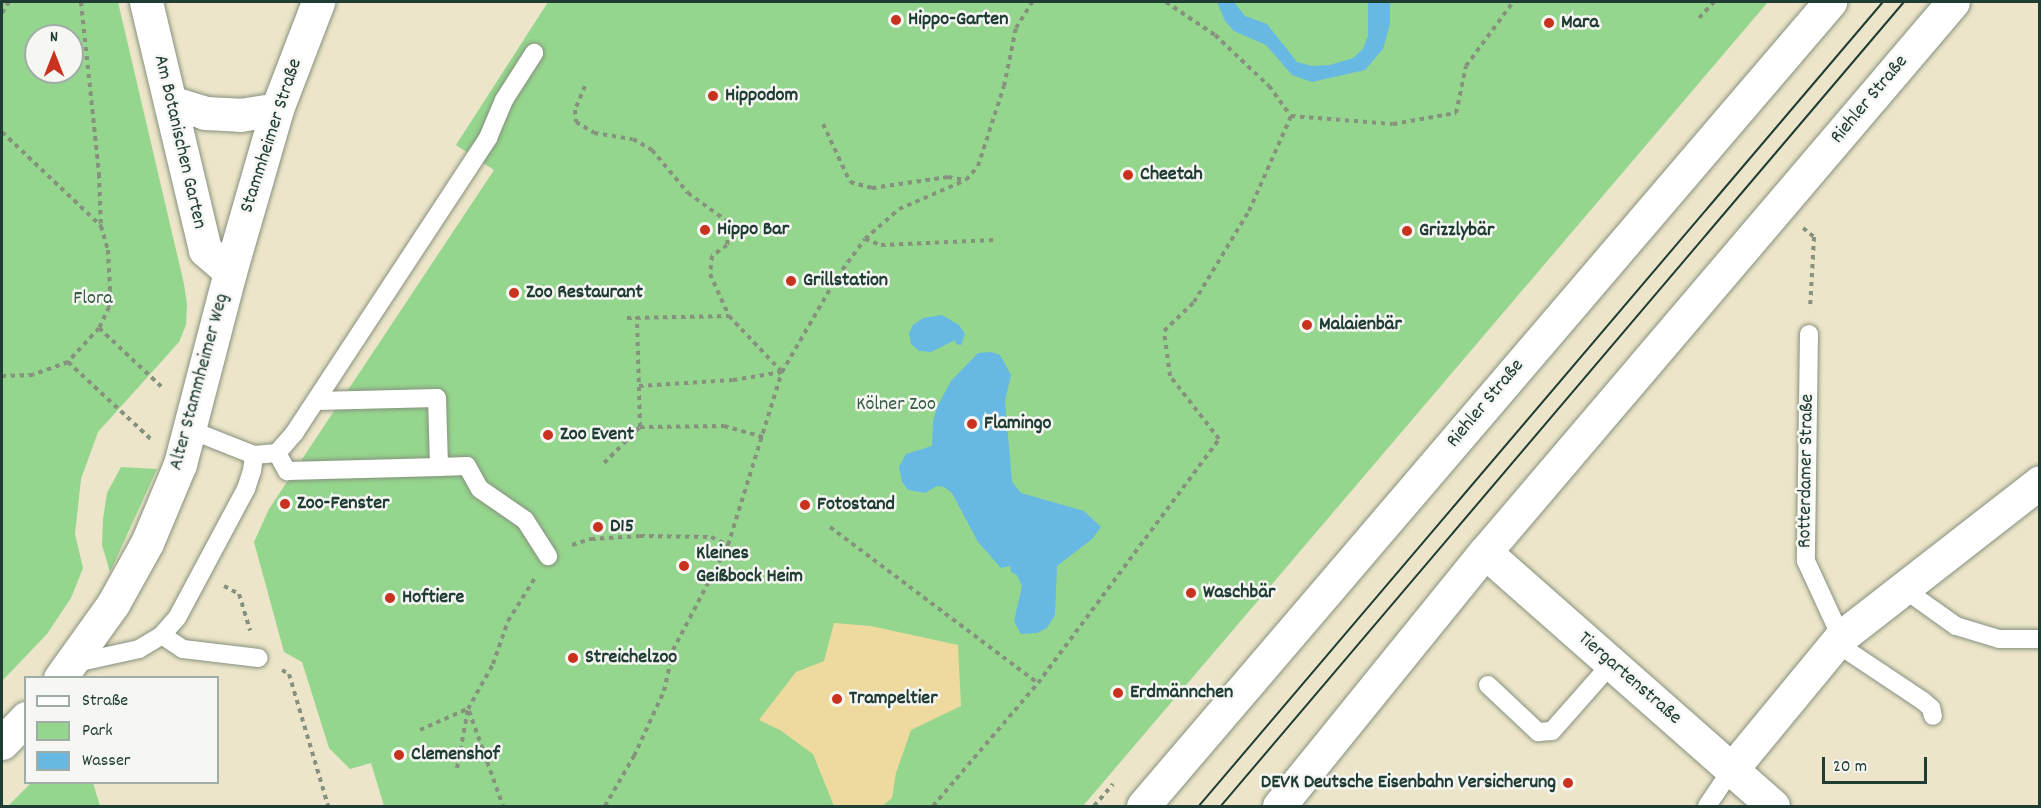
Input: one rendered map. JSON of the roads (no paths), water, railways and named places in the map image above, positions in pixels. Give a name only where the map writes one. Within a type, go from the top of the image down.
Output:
[{"type":"main road","name":"Am Botanischen Garten","points":[[146,2],[205,250],[230,272]]},
{"type":"main road","name":"Stammheimer Straße","points":[[230,272],[277,109],[318,2]]},
{"type":"main road","name":"Riehler Straße","points":[[1143,807],[1830,2]]},
{"type":"main road","name":"Riehler Straße","points":[[1279,807],[1485,552],[1953,2]]},
{"type":"main road","points":[[170,102],[205,113],[240,115],[277,109]]},
{"type":"main road","name":"Alter Stammheimer Weg","points":[[66,671],[113,604],[147,543],[180,464],[191,430],[230,272]]},
{"type":"main road","points":[[1732,770],[1839,640],[2040,482]]},
{"type":"main road","name":"Tiergartenstraße","points":[[1485,552],[1773,807]]},
{"type":"main road","points":[[2,743],[24,719]]},
{"type":"lane","points":[[191,430],[254,455],[277,453],[295,432],[316,401],[488,138],[504,100],[534,53]]},
{"type":"lane","name":"Rotterdamer Straße","points":[[1809,334],[1806,561],[1839,640]]},
{"type":"lane","points":[[316,401],[437,398],[439,467]]},
{"type":"lane","points":[[277,453],[287,471],[467,466],[480,489],[525,520],[548,556]]},
{"type":"lane","points":[[66,671],[140,649],[162,635],[177,618],[230,520],[252,471],[254,455]]},
{"type":"lane","points":[[1904,589],[1956,627],[1999,639],[2040,639]]},
{"type":"lane","points":[[162,635],[183,649],[258,658]]},
{"type":"lane","points":[[1839,640],[1923,701],[1931,708],[1933,716]]},
{"type":"lane","points":[[1488,685],[1538,732],[1552,731],[1612,663]]},
{"type":"lane","points":[[1707,807],[1732,770]]},
{"type":"water","points":[[1217,2],[1234,2],[1245,16],[1267,24],[1297,62],[1312,66],[1330,65],[1353,58],[1363,49],[1368,36],[1368,2],[1390,2],[1390,24],[1383,49],[1365,70],[1312,82],[1292,75],[1266,45],[1234,31],[1225,21]]},
{"type":"water","points":[[942,315],[959,325],[965,334],[961,345],[956,344],[955,340],[931,352],[919,351],[911,344],[909,333],[913,325],[923,318]]},
{"type":"water","points":[[991,352],[1000,355],[1011,375],[1005,401],[1012,482],[1021,493],[1084,511],[1101,527],[1092,539],[1057,566],[1055,615],[1047,628],[1037,633],[1021,634],[1014,621],[1022,586],[1017,575],[1011,572],[1010,566],[1001,568],[978,542],[952,493],[944,487],[937,486],[925,493],[908,490],[902,482],[899,467],[906,454],[932,446],[933,422],[937,407],[951,381],[978,353]]},
{"type":"tram line","points":[[1199,806],[1883,2]]},
{"type":"tram line","points":[[1221,806],[1904,2]]},
{"type":"place","name":"Hippo-Garten","points":[[896,20]]},
{"type":"place","name":"Mara","points":[[1549,23]]},
{"type":"place","name":"Hippodom","points":[[713,96]]},
{"type":"place","name":"Cheetah","points":[[1128,175]]},
{"type":"place","name":"Hippo Bar","points":[[705,230]]},
{"type":"place","name":"Grizzlybär","points":[[1407,231]]},
{"type":"place","name":"Grillstation","points":[[791,281]]},
{"type":"place","name":"Zoo Restaurant","points":[[514,293]]},
{"type":"place","name":"Malaienbär","points":[[1307,325]]},
{"type":"place","name":"Flamingo","points":[[972,424]]},
{"type":"place","name":"Zoo Event","points":[[548,435]]},
{"type":"place","name":"Zoo-Fenster","points":[[285,504]]},
{"type":"place","name":"Fotostand","points":[[805,505]]},
{"type":"place","name":"D15","points":[[598,527]]},
{"type":"place","name":"Kleines Geißbock Heim","points":[[684,566]]},
{"type":"place","name":"Waschbär","points":[[1191,593]]},
{"type":"place","name":"Hoftiere","points":[[390,598]]},
{"type":"place","name":"Streichelzoo","points":[[573,658]]},
{"type":"place","name":"Erdmännchen","points":[[1118,693]]},
{"type":"place","name":"Trampeltier","points":[[837,699]]},
{"type":"place","name":"Clemenshof","points":[[399,755]]},
{"type":"place","name":"DEVK Deutsche Eisenbahn Versicherung","points":[[1568,783]]},
{"type":"park label","name":"Flora","points":[[93,299]]},
{"type":"park label","name":"Kölner Zoo","points":[[896,405]]}]
